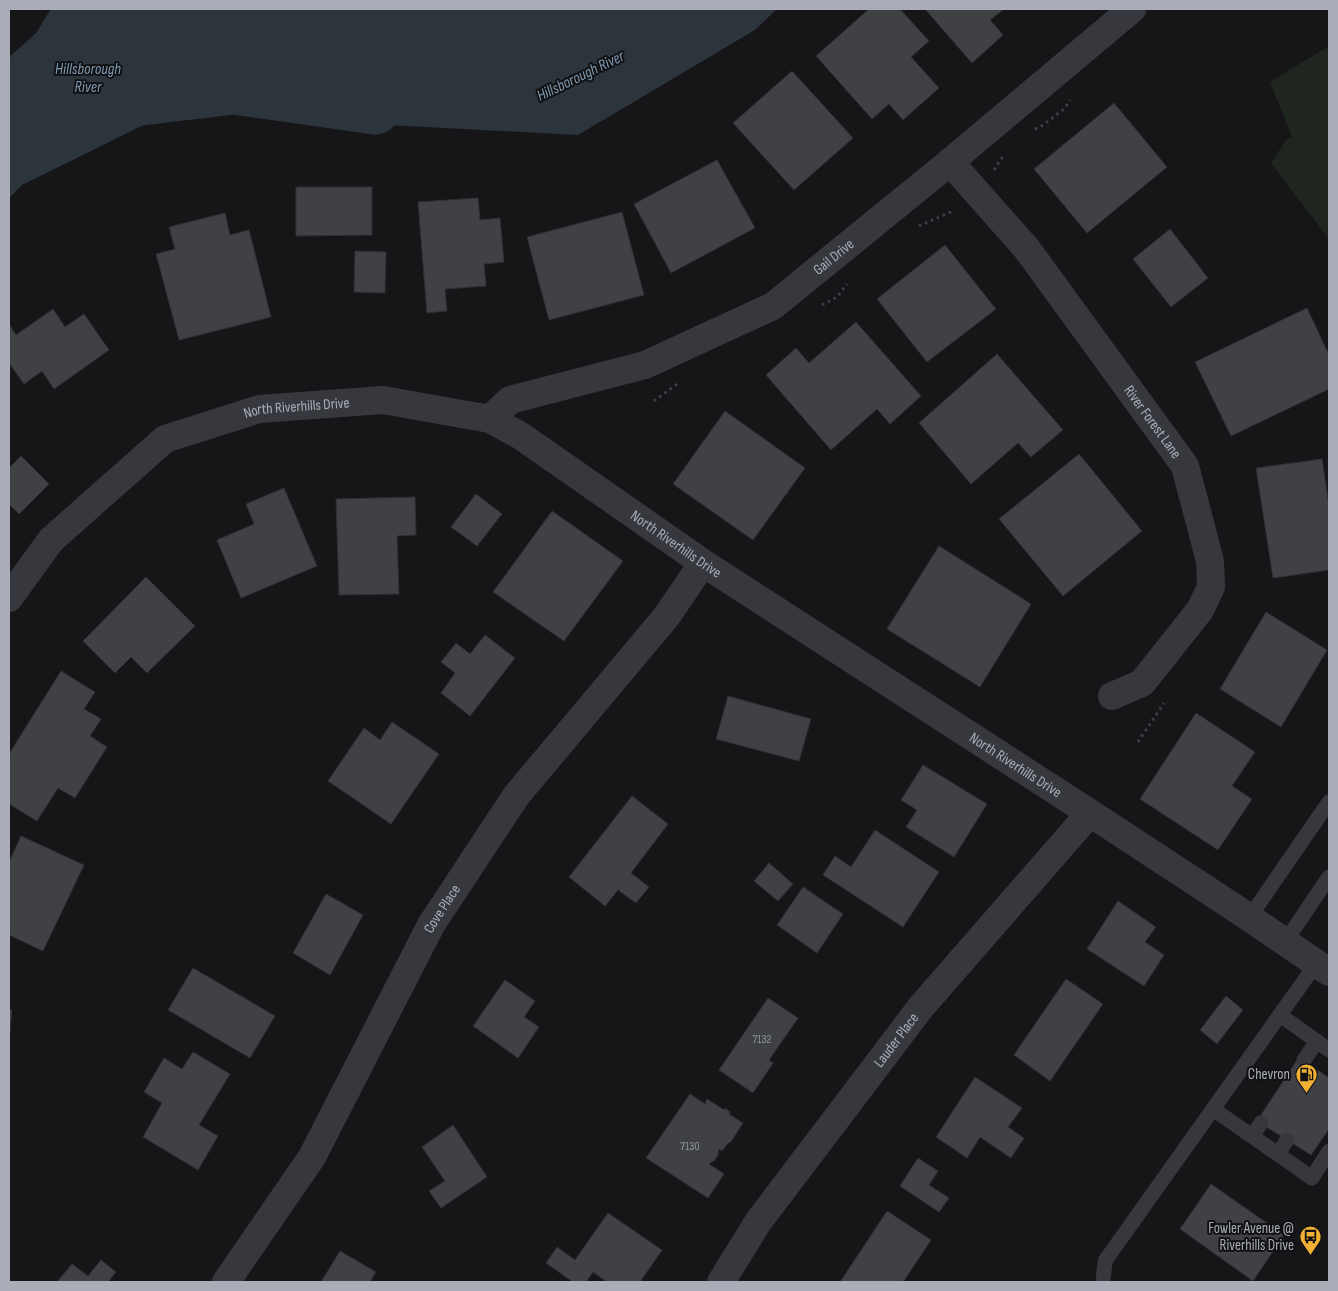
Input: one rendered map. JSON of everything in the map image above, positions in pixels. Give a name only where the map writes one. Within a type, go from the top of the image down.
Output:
[{"type":"street","name":"Gail Drive","points":[[490,420],[510,400],[645,365],[773,306],[950,162],[1132,9]]},
{"type":"street","name":"River Forest Lane","points":[[950,162],[1027,249],[1185,466],[1210,561],[1211,587],[1200,610],[1142,683],[1112,696]]},
{"type":"street","name":"North Riverhills Drive","points":[[9,598],[51,540],[165,439],[259,409],[383,400],[490,420],[521,436],[703,563],[1090,813],[1286,942],[1322,968]]},
{"type":"street","name":"Cove Place","points":[[226,1282],[312,1157],[430,926],[516,796],[666,617],[703,563]]},
{"type":"street","name":"Lauder Place","points":[[721,1282],[758,1222],[921,1007],[1090,813]]},
{"type":"lane","points":[[1249,918],[1329,802]]},
{"type":"lane","points":[[1286,942],[1329,877]]},
{"type":"lane","points":[[1103,1282],[1105,1260],[1280,1015],[1322,968]]},
{"type":"lane","points":[[1280,1015],[1323,1045],[1304,1060]]},
{"type":"lane","points":[[1213,1109],[1312,1178],[1329,1152]]},
{"type":"lane","points":[[1252,1136],[1261,1123]]},
{"type":"lane","points":[[1278,1154],[1287,1140]]},
{"type":"shaded area","points":[[1329,46],[1329,239],[1271,163],[1286,140],[1292,137],[1270,82]]},
{"type":"water","name":"Hillsborough River","points":[[51,9],[777,9],[755,30],[578,135],[352,123],[251,72],[22,185],[9,198],[9,57],[36,33]]},
{"type":"building","points":[[869,9],[900,9],[929,41],[911,57],[939,88],[903,120],[889,104],[872,119],[816,56]]},
{"type":"building","points":[[925,9],[1004,9],[990,20],[1003,35],[972,63]]},
{"type":"building","points":[[792,71],[853,138],[794,190],[733,123]]},
{"type":"building","points":[[1114,103],[1167,167],[1087,233],[1034,169]]},
{"type":"building","points":[[717,160],[755,228],[671,273],[634,204]]},
{"type":"building","points":[[296,187],[372,187],[372,235],[296,236]]},
{"type":"building","points":[[478,198],[480,220],[500,218],[504,262],[484,264],[486,286],[445,289],[447,311],[427,313],[418,202]]},
{"type":"building","points":[[622,212],[644,295],[549,320],[527,237]]},
{"type":"building","points":[[225,213],[230,235],[249,230],[271,317],[179,340],[156,254],[175,249],[169,227]]},
{"type":"building","points":[[1170,229],[1208,278],[1171,307],[1133,259]]},
{"type":"building","points":[[945,245],[996,309],[927,362],[877,299]]},
{"type":"building","points":[[355,251],[386,252],[385,293],[354,292]]},
{"type":"building","points":[[1307,308],[1329,355],[1329,389],[1231,436],[1195,362]]},
{"type":"building","points":[[53,309],[65,327],[84,314],[109,350],[54,389],[42,371],[24,384],[9,363],[9,324],[16,335]]},
{"type":"building","points":[[856,322],[921,396],[890,424],[877,409],[831,450],[766,375],[796,348],[809,363]]},
{"type":"building","points":[[997,354],[1063,430],[1031,457],[1018,443],[971,484],[919,423]]},
{"type":"building","points":[[725,411],[805,468],[753,540],[673,484]]},
{"type":"building","points":[[1079,454],[1142,531],[1063,596],[999,519]]},
{"type":"building","points":[[21,456],[49,484],[19,514],[9,504],[9,468]]},
{"type":"building","points":[[1322,459],[1329,506],[1329,570],[1273,578],[1256,468]]},
{"type":"building","points":[[284,488],[317,566],[241,598],[217,540],[254,524],[246,504]]},
{"type":"building","points":[[476,494],[502,514],[477,546],[451,527]]},
{"type":"building","points":[[415,497],[416,535],[397,536],[399,594],[339,595],[336,499]]},
{"type":"building","points":[[552,511],[623,561],[564,641],[493,592]]},
{"type":"building","points":[[939,546],[1031,604],[980,687],[887,629]]},
{"type":"building","points":[[146,577],[195,626],[147,673],[131,657],[115,673],[83,641]]},
{"type":"building","points":[[1266,612],[1327,650],[1281,727],[1220,689]]},
{"type":"building","points":[[485,635],[515,658],[470,716],[441,693],[455,673],[441,662],[456,643],[470,654]]},
{"type":"building","points":[[61,671],[95,692],[84,709],[101,719],[90,736],[107,747],[75,798],[58,788],[37,821],[9,804],[9,754]]},
{"type":"building","points":[[728,696],[811,719],[799,761],[716,739]]},
{"type":"building","points":[[1196,713],[1255,752],[1232,786],[1252,799],[1218,850],[1140,799]]},
{"type":"building","points":[[392,722],[439,754],[391,824],[328,781],[364,728],[380,740]]},
{"type":"building","points":[[923,765],[987,804],[954,857],[906,827],[917,810],[901,800]]},
{"type":"building","points":[[632,796],[668,824],[631,873],[649,887],[636,903],[618,890],[605,906],[569,877]]},
{"type":"building","points":[[875,830],[939,872],[903,927],[823,875],[835,856],[851,867]]},
{"type":"building","points":[[21,836],[84,865],[43,951],[9,935],[9,862]]},
{"type":"building","points":[[769,863],[793,884],[778,901],[754,881]]},
{"type":"building","points":[[803,887],[843,914],[817,953],[777,925]]},
{"type":"building","points":[[326,894],[363,915],[330,975],[293,953]]},
{"type":"building","points":[[1118,901],[1156,927],[1145,942],[1164,955],[1144,986],[1087,949]]},
{"type":"building","points":[[193,968],[275,1016],[250,1058],[168,1010]]},
{"type":"building","points":[[1066,979],[1103,1004],[1050,1081],[1014,1055]]},
{"type":"building","points":[[505,980],[535,1001],[524,1017],[539,1027],[518,1058],[473,1026]]},
{"type":"building","points":[[1226,996],[1243,1010],[1217,1044],[1200,1030]]},
{"type":"building","points":[[768,998],[798,1018],[769,1060],[773,1063],[753,1093],[719,1070]]},
{"type":"building","points":[[9,1009],[12,1010],[9,1041]]},
{"type":"building","points":[[193,1052],[230,1074],[199,1125],[218,1136],[198,1170],[143,1137],[162,1103],[144,1092],[164,1058],[182,1069]]},
{"type":"building","points":[[1299,1057],[1329,1078],[1329,1129],[1311,1155],[1257,1121]]},
{"type":"building","points":[[975,1077],[1022,1108],[1008,1127],[1024,1138],[1011,1158],[980,1137],[967,1158],[936,1137]]},
{"type":"building","points":[[690,1094],[705,1104],[707,1099],[724,1110],[725,1108],[730,1112],[729,1114],[743,1123],[730,1143],[722,1151],[719,1149],[714,1161],[709,1164],[724,1174],[708,1198],[646,1158]]},
{"type":"building","points":[[453,1125],[487,1177],[441,1208],[429,1191],[445,1181],[422,1147]]},
{"type":"building","points":[[918,1158],[938,1171],[929,1185],[949,1198],[939,1212],[900,1186]]},
{"type":"building","points":[[1211,1184],[1284,1235],[1253,1281],[1180,1229]]},
{"type":"building","points":[[887,1211],[931,1240],[903,1282],[840,1282]]},
{"type":"building","points":[[608,1213],[662,1250],[640,1282],[607,1282],[593,1272],[586,1282],[573,1282],[546,1263],[557,1247],[575,1260]]},
{"type":"building","points":[[340,1251],[376,1272],[370,1282],[321,1282]]},
{"type":"building","points":[[101,1260],[116,1272],[108,1282],[57,1282],[72,1264],[88,1276]]},
{"type":"waterway","name":"Hillsborough River","points":[[141,100],[234,89],[375,109]]},
{"type":"place","name":"Chevron","points":[[1306,1093]]},
{"type":"place","name":"Fowler Avenue @ Riverhills Drive","points":[[1310,1256]]}]
